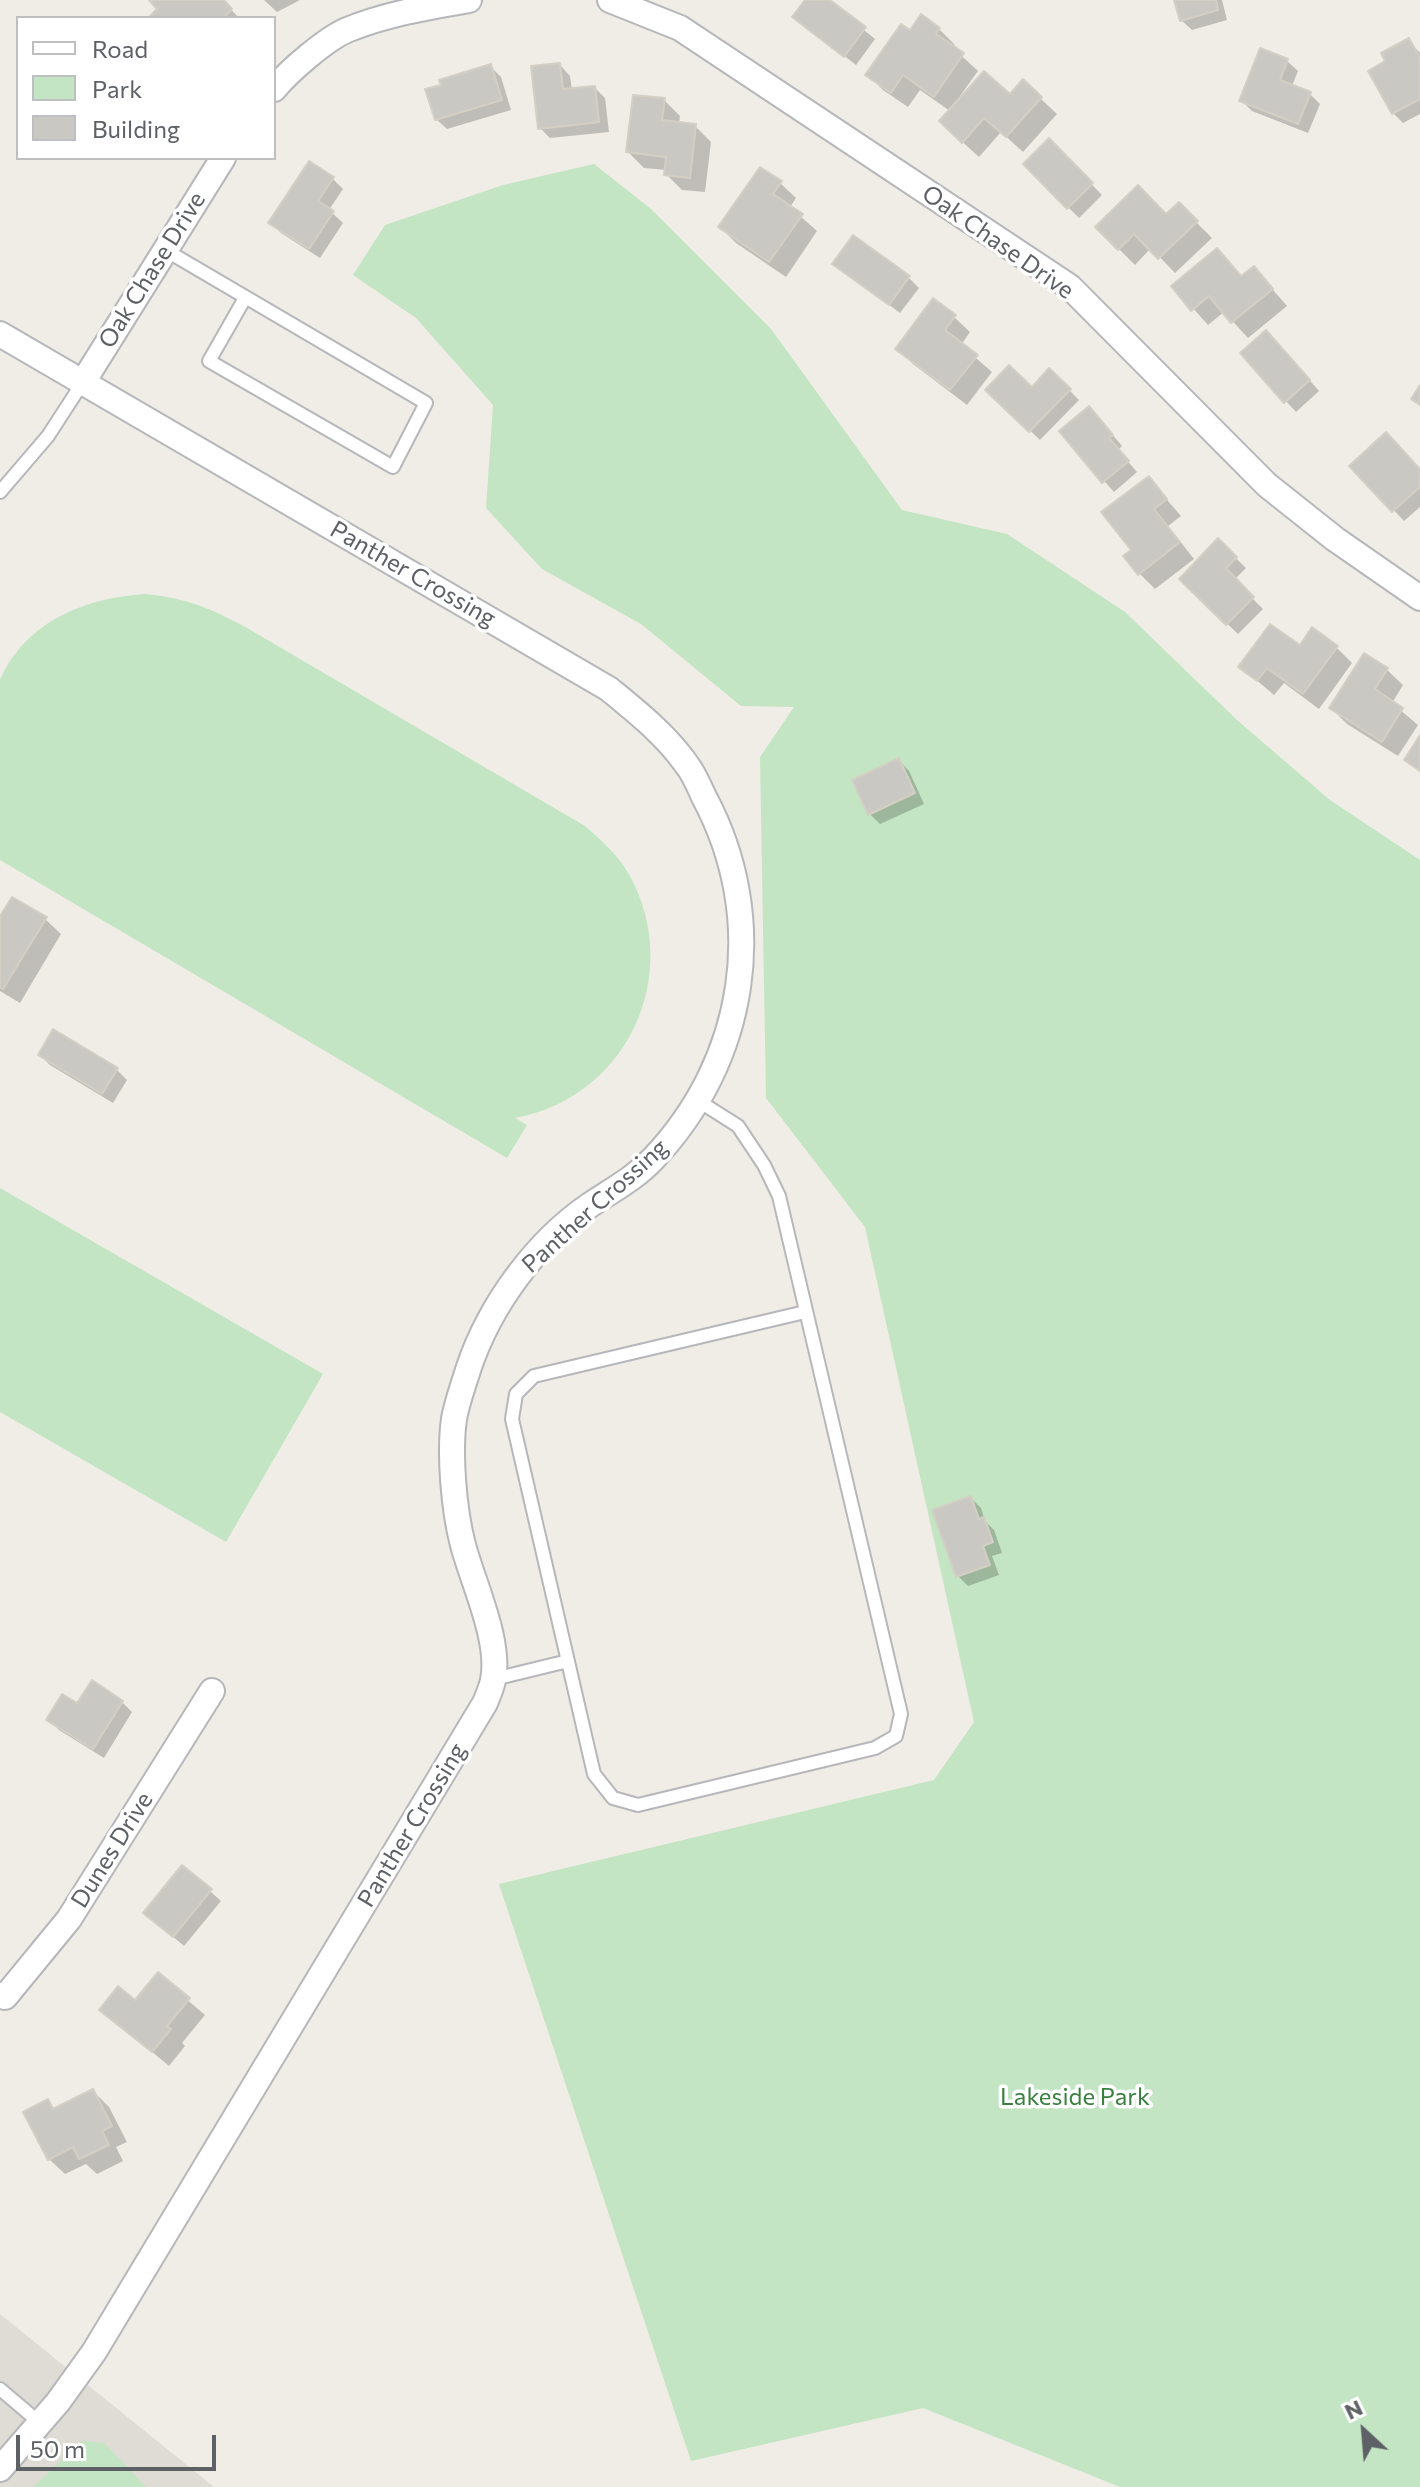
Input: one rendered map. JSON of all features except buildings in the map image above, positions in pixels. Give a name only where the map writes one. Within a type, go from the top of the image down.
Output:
[{"type":"street","points":[[276,87],[287,73],[345,31],[420,8],[469,0]]},
{"type":"street","name":"Oak Chase Drive","points":[[610,0],[680,28],[1070,287],[1267,485],[1335,539],[1420,598]]},
{"type":"street","name":"Oak Chase Drive","points":[[83,382],[222,160]]},
{"type":"street","name":"Panther Crossing","points":[[0,334],[609,689],[650,723],[687,765],[711,810],[730,854],[740,900],[743,944],[730,1027],[717,1066],[697,1100],[652,1160],[624,1185],[589,1206],[517,1275],[489,1319],[469,1367],[454,1420],[455,1498],[463,1544],[487,1622],[494,1679],[473,1724],[109,2327],[76,2377],[0,2469]]},
{"type":"street","name":"Dunes Drive","points":[[0,1995],[5,1997],[69,1919],[212,1691]]},
{"type":"lane","points":[[167,251],[426,403],[393,467],[209,361],[245,298]]},
{"type":"lane","points":[[0,492],[48,436],[83,382]]},
{"type":"lane","points":[[697,1100],[738,1126],[764,1165],[779,1196],[901,1714],[896,1736],[875,1748],[638,1805],[613,1798],[594,1774],[512,1419],[516,1394],[534,1376],[805,1312]]},
{"type":"lane","points":[[494,1679],[568,1661]]},
{"type":"lane","points":[[0,2389],[40,2423]]},
{"type":"shaded area","points":[[0,2314],[214,2487],[0,2487]]},
{"type":"green space","name":"Lakeside Park","points":[[594,164],[651,209],[771,329],[902,510],[1007,534],[1125,612],[1237,720],[1330,800],[1420,860],[1420,2487],[1120,2487],[923,2408],[691,2461],[499,1884],[934,1780],[974,1722],[865,1227],[766,1098],[760,757],[794,707],[741,706],[641,624],[542,569],[486,508],[493,405],[416,318],[353,275],[385,225],[503,185]]},
{"type":"green space","points":[[145,594],[198,605],[247,628],[585,826],[626,869],[645,914],[650,953],[647,991],[634,1027],[614,1059],[587,1086],[554,1106],[515,1118],[527,1125],[507,1158],[0,860],[0,680],[25,642],[60,616],[101,601]]},
{"type":"green space","points":[[0,1188],[323,1374],[226,1542],[0,1412]]},
{"type":"green space","points":[[82,2441],[104,2443],[146,2487],[33,2487]]}]
